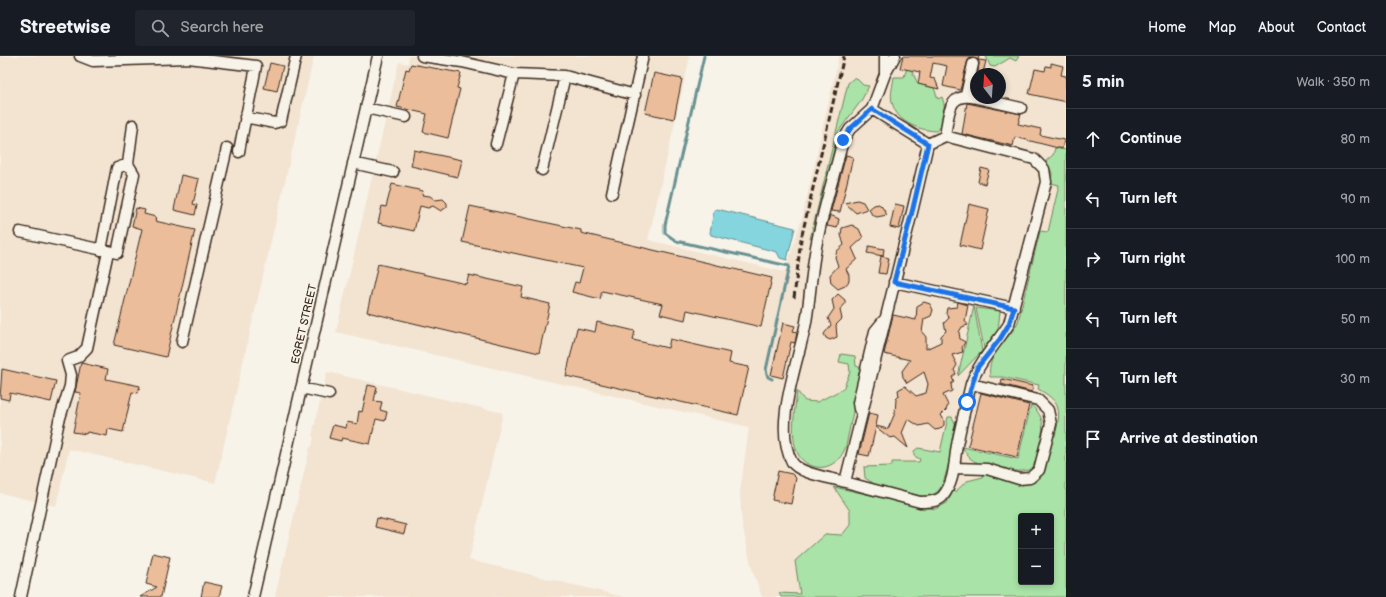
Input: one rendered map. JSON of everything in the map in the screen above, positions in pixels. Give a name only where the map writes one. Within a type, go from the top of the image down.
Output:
[{"type":"street","points":[[80,56],[93,61],[186,57],[256,66],[250,104],[239,152]]},
{"type":"street","points":[[246,117],[274,123],[281,121],[296,56]]},
{"type":"street","name":"EGRET STREET","points":[[253,597],[378,56]]},
{"type":"street","points":[[422,56],[462,62],[514,74],[564,76],[635,95]]},
{"type":"street","points":[[612,193],[643,56]]},
{"type":"street","points":[[885,56],[885,74]]},
{"type":"street","points":[[895,56],[885,74],[872,109],[850,129],[843,140],[815,252],[806,322],[787,402],[785,434],[787,450],[793,463],[802,471],[920,502],[932,502],[942,497],[949,487],[955,468],[957,447],[971,384],[977,368],[1000,339],[1009,324],[1046,182],[1044,169],[1034,159],[945,136],[928,144]]},
{"type":"street","points":[[496,144],[514,74]]},
{"type":"street","points":[[542,170],[564,76]]},
{"type":"street","points":[[945,136],[950,106],[956,98],[970,97]]},
{"type":"street","points":[[1004,104],[1021,108]]},
{"type":"street","points":[[366,108],[406,117]]},
{"type":"street","points":[[872,109],[928,144]]},
{"type":"street","points":[[20,232],[117,253],[134,174],[128,164],[133,125]]},
{"type":"street","points":[[845,482],[928,144]]},
{"type":"street","points":[[182,342],[227,148]]},
{"type":"street","points":[[353,163],[393,172]]},
{"type":"street","points":[[21,597],[59,421],[70,386],[71,375],[67,361],[78,357],[86,348],[105,251],[116,168],[128,164]]},
{"type":"street","points":[[894,282],[1014,308]]},
{"type":"street","points":[[955,468],[987,469],[1019,479],[1030,478],[1039,470],[1051,424],[1048,410],[1038,400],[971,384]]},
{"type":"street","points":[[301,388],[329,394]]},
{"type":"shaded area","points":[[0,56],[314,56],[215,483],[69,449],[56,506],[0,493]]},
{"type":"shaded area","points":[[409,56],[690,56],[648,240],[785,272],[803,215],[839,56],[1066,56],[1066,450],[1023,513],[1018,513],[1018,585],[1023,585],[1032,597],[762,597],[752,569],[742,524],[740,493],[749,427],[336,332],[399,62],[408,64]]},
{"type":"shaded area","points":[[327,372],[503,413],[469,560],[624,597],[275,597],[310,447],[312,447],[314,437],[312,436]]},
{"type":"green space","points":[[986,56],[1019,56],[1016,61],[1010,58],[995,67],[990,66]]},
{"type":"green space","points":[[907,68],[911,69],[918,84],[934,88],[938,99],[942,97],[944,116],[942,125],[936,131],[922,129],[909,124],[898,115],[894,109],[891,96],[894,77],[904,77]]},
{"type":"green space","points":[[855,77],[863,85],[869,86],[861,101],[838,132],[814,237],[810,239],[848,83]]},
{"type":"green space","points":[[1055,148],[1066,150],[1066,597],[781,597],[779,593],[800,594],[795,561],[825,534],[842,535],[850,525],[850,511],[834,487],[935,509],[947,503],[953,491],[955,492],[967,481],[983,477],[984,473],[1022,485],[1036,482],[1041,477],[1052,437],[1055,436],[1057,427],[1059,414],[1056,403],[1052,398],[1038,389],[1039,385],[1002,377],[990,377],[990,369],[991,361],[995,354],[1018,322],[1040,231],[1048,232],[1059,185],[1051,183],[1052,173],[1046,161],[1053,155]]},
{"type":"green space","points":[[974,306],[982,351],[958,376]]},
{"type":"green space","points":[[976,308],[1000,311],[998,331],[984,348]]},
{"type":"green space","points":[[841,354],[855,356],[856,366],[862,368],[846,446],[843,454],[835,462],[825,467],[815,467],[802,460],[794,443],[793,432],[797,391],[805,401],[817,402],[843,389],[850,372],[849,364],[839,362]]},
{"type":"green space","points":[[1031,405],[1041,418],[1043,426],[1042,434],[1044,435],[1038,458],[1031,469],[1026,471],[1010,471],[991,467],[976,462],[967,455],[963,447],[1018,459]]},
{"type":"green space","points":[[948,417],[952,417],[956,425],[947,470],[941,486],[936,493],[921,496],[876,485],[865,478],[864,467],[892,466],[892,462],[919,462],[920,459],[914,456],[914,451],[918,448],[940,452]]},
{"type":"water","points":[[717,209],[795,228],[787,260],[780,258],[777,252],[711,235],[710,233],[714,210]]},
{"type":"building","points":[[903,56],[979,56],[978,60],[986,61],[984,68],[978,68],[979,62],[977,59],[971,58],[968,60],[960,90],[943,86],[947,66],[933,63],[930,78],[935,79],[939,89],[918,84],[920,72],[900,68]]},
{"type":"building","points":[[270,63],[283,66],[277,91],[264,88]]},
{"type":"building","points":[[1051,63],[1063,66],[1061,75],[1066,76],[1066,102],[1029,94],[1035,69],[1045,71],[1046,66],[1051,67]]},
{"type":"building","points":[[411,64],[461,73],[457,88],[460,89],[448,138],[423,132],[427,114],[397,107],[406,69],[409,70]]},
{"type":"building","points":[[654,73],[682,79],[674,119],[645,113]]},
{"type":"building","points":[[967,103],[1021,114],[1018,124],[1041,129],[1040,135],[1064,140],[1062,149],[1015,137],[1013,146],[962,134]]},
{"type":"building","points":[[414,150],[462,160],[458,177],[411,166]]},
{"type":"building","points":[[846,155],[853,157],[840,212],[831,211]]},
{"type":"building","points":[[981,168],[989,170],[985,184],[978,182]]},
{"type":"building","points":[[181,175],[199,179],[193,204],[197,205],[195,215],[174,210]]},
{"type":"building","points":[[392,184],[423,191],[422,195],[430,196],[435,200],[443,199],[447,203],[447,207],[441,211],[433,206],[428,208],[420,206],[414,231],[378,223],[382,206],[386,207]]},
{"type":"building","points":[[857,200],[863,202],[867,209],[856,213],[845,203]]},
{"type":"building","points":[[879,204],[887,215],[877,217],[872,215],[869,209],[874,205]]},
{"type":"building","points":[[895,204],[904,206],[899,229],[890,227]]},
{"type":"building","points":[[969,204],[989,209],[980,250],[960,245]]},
{"type":"building","points":[[470,206],[581,230],[581,233],[772,278],[761,327],[687,310],[685,320],[660,314],[663,304],[602,291],[600,299],[572,292],[575,282],[579,283],[583,268],[462,242]]},
{"type":"building","points":[[136,208],[145,210],[144,214],[156,217],[155,221],[195,230],[166,357],[114,345],[142,229],[132,226]]},
{"type":"building","points":[[830,215],[839,219],[837,228],[827,226]]},
{"type":"building","points":[[852,225],[859,229],[863,238],[852,248],[857,259],[846,269],[849,275],[849,281],[845,286],[838,289],[831,283],[830,275],[838,266],[835,257],[837,251],[844,245],[841,235],[842,228]]},
{"type":"building","points":[[869,246],[884,249],[883,256],[867,253]]},
{"type":"building","points":[[881,256],[889,258],[886,274],[878,273]]},
{"type":"building","points":[[378,264],[466,284],[469,275],[523,287],[521,297],[550,304],[539,353],[367,312]]},
{"type":"building","points":[[838,294],[845,300],[845,304],[840,310],[842,319],[836,325],[837,337],[830,340],[826,338],[824,334],[831,325],[828,318],[834,309],[832,300]]},
{"type":"building","points":[[924,302],[930,304],[933,310],[931,316],[924,319],[922,332],[926,337],[926,349],[941,342],[941,336],[946,331],[944,323],[949,318],[946,313],[947,308],[957,307],[958,302],[968,305],[965,321],[968,325],[962,327],[959,332],[960,339],[965,342],[962,348],[963,352],[952,355],[957,365],[954,370],[956,374],[952,377],[954,382],[951,384],[952,391],[943,395],[948,405],[946,410],[941,415],[944,420],[944,425],[940,429],[935,430],[928,424],[919,426],[908,419],[902,433],[908,448],[895,437],[890,438],[876,427],[869,456],[859,454],[869,413],[878,415],[876,426],[888,429],[895,413],[896,399],[899,396],[898,390],[905,386],[916,396],[926,393],[928,384],[924,372],[907,383],[903,377],[902,371],[910,360],[884,354],[893,315],[916,320],[917,306]]},
{"type":"building","points":[[597,322],[635,331],[633,340],[668,348],[670,339],[731,353],[729,363],[749,367],[738,415],[566,376],[577,328],[595,332]]},
{"type":"building","points":[[783,323],[795,326],[793,331],[797,332],[795,343],[791,342],[783,378],[771,375]]},
{"type":"building","points":[[81,363],[108,369],[106,379],[140,386],[138,393],[132,392],[123,432],[108,429],[107,436],[87,432],[86,434],[73,432],[81,393],[75,392]]},
{"type":"building","points":[[2,369],[56,381],[51,402],[10,393],[9,400],[0,398]]},
{"type":"building","points":[[1002,379],[1033,386],[1032,392],[1001,384]]},
{"type":"building","points":[[368,385],[377,387],[374,401],[382,402],[380,410],[387,412],[385,421],[376,419],[370,444],[342,438],[341,441],[329,438],[333,425],[346,428],[347,422],[357,424],[359,411],[362,412]]},
{"type":"building","points":[[981,393],[1029,405],[1017,457],[968,446]]},
{"type":"building","points":[[778,471],[792,474],[796,478],[791,504],[772,500]]},
{"type":"building","points":[[377,518],[406,525],[404,534],[375,527]]},
{"type":"building","points":[[153,553],[170,557],[161,597],[140,597],[157,587],[146,584]]},
{"type":"building","points":[[204,582],[222,586],[219,597],[201,597]]},
{"type":"waterway","points":[[704,56],[665,225],[665,233],[676,241],[789,266],[766,370],[768,377],[772,379]]},
{"type":"railway","points":[[794,298],[801,239],[844,56]]},
{"type":"route","points":[[843,140],[850,129],[872,109],[928,144],[894,282],[1014,308],[1009,324],[1000,339],[977,368],[971,384],[967,402]]}]
